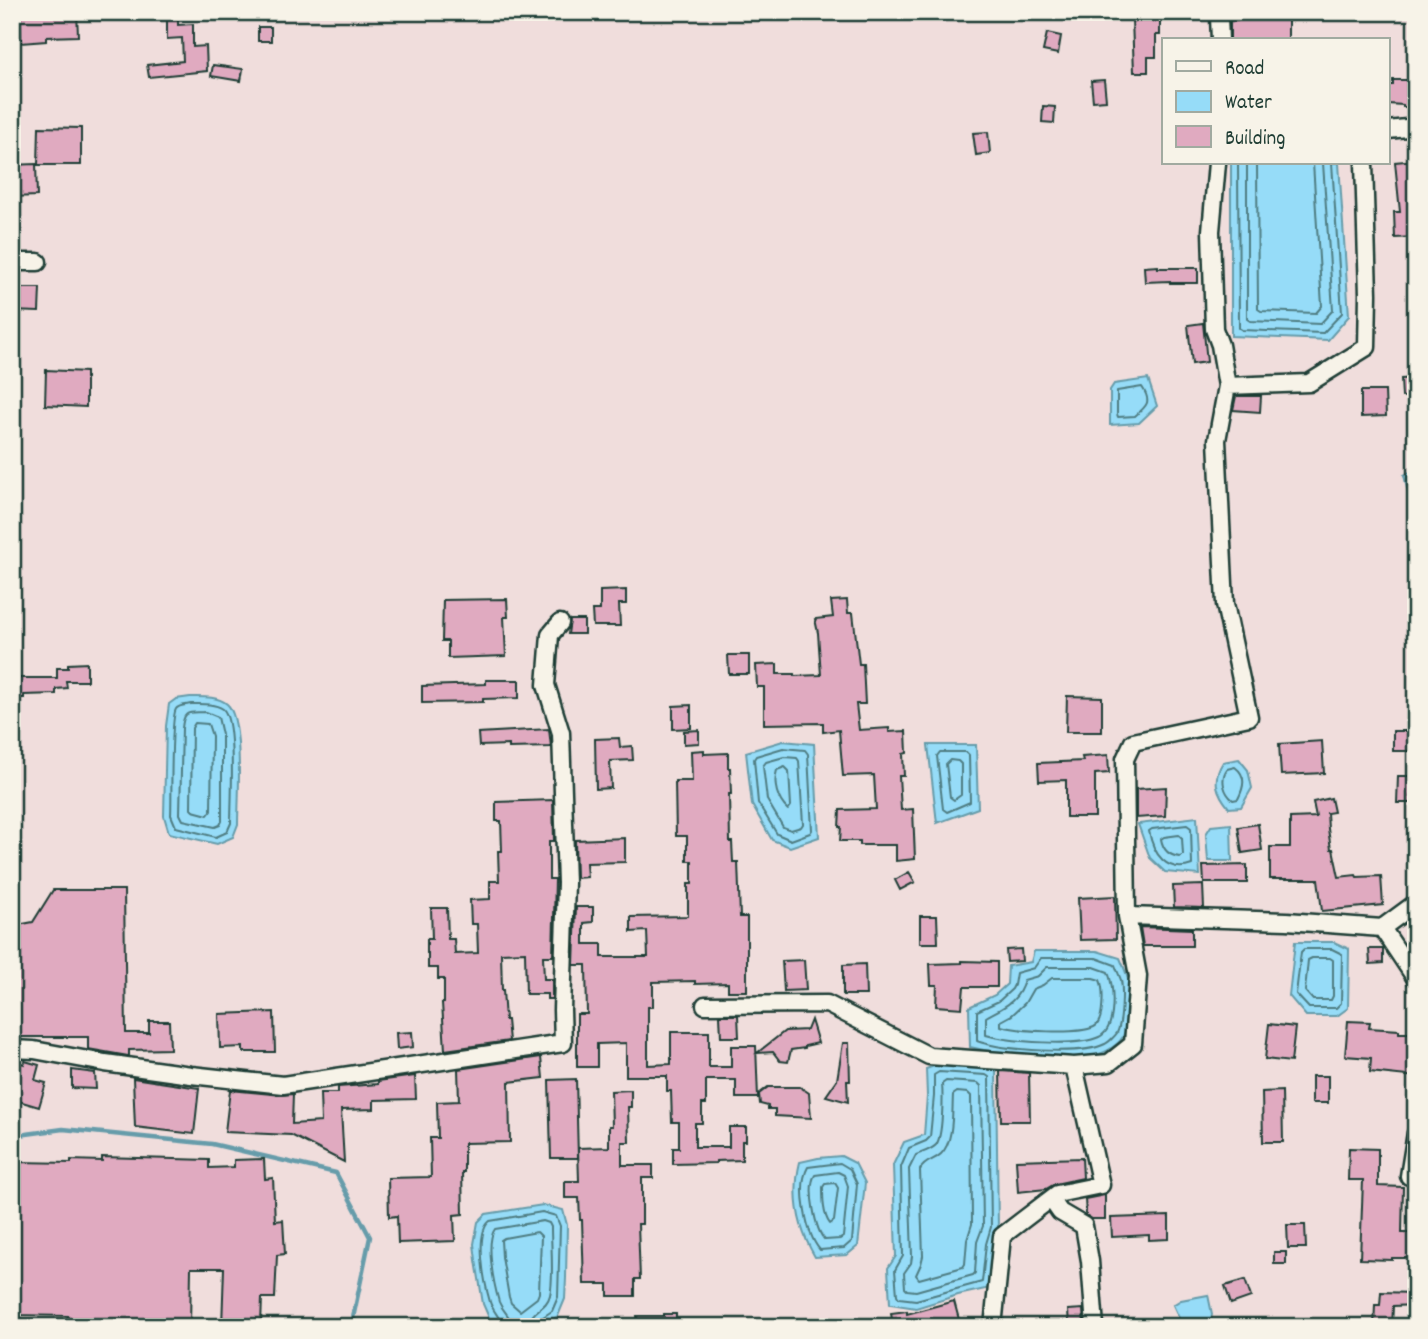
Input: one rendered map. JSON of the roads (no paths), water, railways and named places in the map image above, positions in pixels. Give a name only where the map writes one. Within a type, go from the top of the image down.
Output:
[{"type":"street","points":[[1216,12],[1219,17],[1220,38]]},
{"type":"street","points":[[1390,130],[1416,127]]},
{"type":"street","points":[[705,1005],[827,1004],[929,1056],[1074,1066],[1110,1063],[1133,1044],[1138,976],[1127,916],[1125,759],[1133,741],[1249,716],[1225,604],[1217,440],[1227,386],[1220,345],[1214,329],[1211,231],[1217,164]]},
{"type":"street","points":[[1227,386],[1309,383],[1367,347],[1364,164]]},
{"type":"street","points":[[12,262],[38,262]]},
{"type":"street","points":[[12,1049],[34,1050],[191,1075],[283,1085],[563,1043],[566,883],[561,733],[547,685],[550,635],[560,622]]},
{"type":"street","points":[[1127,916],[1287,921],[1382,928],[1416,903]]},
{"type":"street","points":[[1382,928],[1416,979]]},
{"type":"street","points":[[993,1327],[1002,1236],[1057,1194],[1101,1185],[1074,1066]]},
{"type":"street","points":[[1409,1176],[1416,1133]]},
{"type":"street","points":[[1051,1199],[1060,1212],[1084,1226],[1090,1261],[1095,1327]]},
{"type":"water","points":[[1231,164],[1339,164],[1349,316],[1328,340],[1231,336]]},
{"type":"water","points":[[1148,379],[1157,406],[1139,423],[1110,425],[1110,390],[1114,384]]},
{"type":"water","points":[[1416,469],[1416,527],[1404,475]]},
{"type":"water","points":[[190,697],[223,701],[232,712],[236,726],[239,761],[238,824],[233,837],[217,844],[169,833],[164,816],[169,704],[176,699]]},
{"type":"water","points":[[783,741],[814,744],[819,837],[790,847],[772,840],[752,805],[746,752]]},
{"type":"water","points":[[928,745],[976,745],[978,808],[937,823]]},
{"type":"water","points":[[1239,759],[1248,770],[1252,788],[1241,807],[1229,808],[1218,791],[1217,775],[1223,762]]},
{"type":"water","points":[[1197,817],[1200,875],[1165,872],[1150,858],[1138,824]]},
{"type":"water","points":[[1231,824],[1232,861],[1208,861],[1206,834],[1211,826]]},
{"type":"water","points":[[1295,942],[1334,942],[1349,949],[1348,1008],[1337,1016],[1306,1016],[1289,996]]},
{"type":"water","points":[[1034,951],[1097,951],[1120,958],[1128,979],[1129,1000],[1126,1027],[1118,1043],[1098,1054],[1062,1058],[1001,1053],[970,1047],[969,1007],[995,995],[1007,984],[1008,966],[1031,962]]},
{"type":"water","points":[[937,1065],[996,1068],[998,1229],[993,1245],[990,1288],[916,1308],[890,1304],[888,1268],[896,1256],[893,1165],[904,1142],[924,1135],[926,1069]]},
{"type":"water","points":[[841,1156],[855,1163],[865,1183],[858,1246],[847,1255],[815,1257],[804,1235],[798,1211],[800,1162]]},
{"type":"water","points":[[543,1205],[563,1210],[567,1225],[565,1299],[558,1316],[540,1327],[500,1327],[490,1320],[483,1304],[474,1244],[478,1222],[486,1214]]},
{"type":"water","points":[[1208,1295],[1212,1314],[1210,1327],[1183,1327],[1173,1305],[1181,1300]]},
{"type":"waterway","points":[[12,1136],[63,1129],[212,1144],[336,1173],[370,1237],[353,1318],[360,1327]]}]
